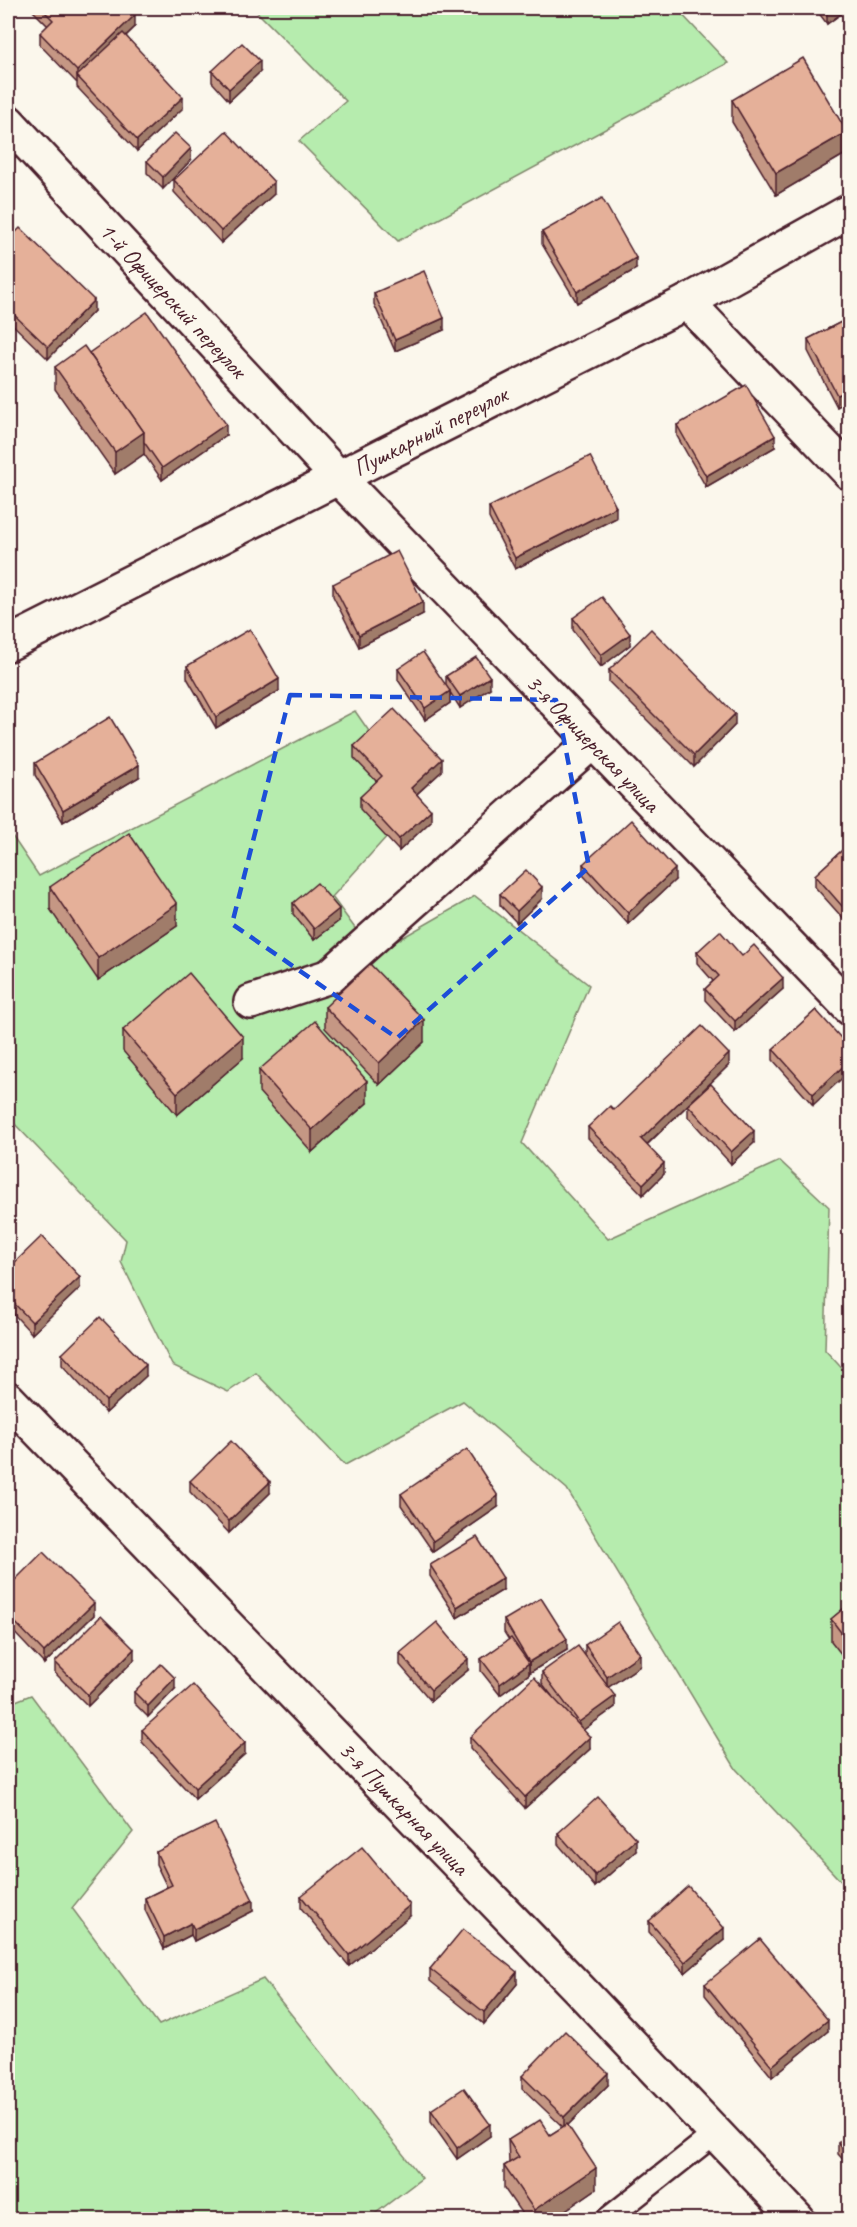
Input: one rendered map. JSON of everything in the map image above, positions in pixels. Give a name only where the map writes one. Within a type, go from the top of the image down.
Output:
[{"type":"street","name":"1-й Офицерский переулок","points":[[8,122],[338,477]]},
{"type":"street","name":"Пушкарный переулок","points":[[8,644],[687,302],[849,211]]},
{"type":"street","points":[[687,302],[849,473]]},
{"type":"street","name":"3-я Офицерская улица","points":[[338,477],[849,1008]]},
{"type":"street","points":[[251,1002],[330,976],[592,742]]},
{"type":"street","name":"3-я Пушкарная улица","points":[[8,1399],[579,1989],[798,2220]]},
{"type":"lane","points":[[606,2220],[716,2133]]},
{"type":"highlighted area","points":[[290,695],[556,700],[589,867],[397,1038],[232,924]]},
{"type":"green space","points":[[253,8],[676,8],[728,63],[398,241],[299,141],[346,101]]},
{"type":"green space","points":[[355,711],[418,802],[332,897],[374,954],[475,896],[589,985],[522,1143],[608,1239],[780,1161],[829,1207],[825,1350],[850,1377],[849,1890],[736,1769],[567,1489],[463,1401],[345,1465],[256,1373],[228,1392],[172,1365],[121,1262],[126,1240],[8,1117],[8,830],[39,876]]},
{"type":"green space","points":[[31,1695],[133,1832],[72,1908],[159,2025],[263,1979],[422,2178],[368,2219],[8,2219],[8,1704]]},
{"type":"building","points":[[41,8],[128,8],[135,15],[77,71],[40,33],[53,20]]},
{"type":"building","points":[[123,33],[183,97],[137,140],[77,76]]},
{"type":"building","points":[[242,43],[260,61],[229,89],[212,71]]},
{"type":"building","points":[[803,58],[847,132],[776,173],[732,100]]},
{"type":"building","points":[[226,131],[274,182],[221,231],[174,180]]},
{"type":"building","points":[[175,133],[191,148],[163,177],[147,161]]},
{"type":"building","points":[[602,198],[636,258],[577,292],[542,232]]},
{"type":"building","points":[[20,228],[94,300],[48,347],[8,309],[8,240]]},
{"type":"building","points":[[424,271],[444,318],[395,340],[374,293]]},
{"type":"building","points":[[147,312],[226,424],[162,468],[144,442],[144,432],[89,353]]},
{"type":"building","points":[[849,318],[849,389],[837,395],[808,339]]},
{"type":"building","points":[[84,346],[144,432],[115,452],[55,367]]},
{"type":"building","points":[[746,385],[775,436],[706,476],[677,425]]},
{"type":"building","points":[[590,456],[616,507],[515,558],[489,507]]},
{"type":"building","points":[[397,551],[423,602],[359,635],[333,584]]},
{"type":"building","points":[[602,597],[630,634],[601,655],[573,618]]},
{"type":"building","points":[[250,629],[279,679],[216,717],[187,666]]},
{"type":"building","points":[[651,629],[735,714],[694,755],[609,670]]},
{"type":"building","points":[[423,652],[450,691],[425,708],[398,669]]},
{"type":"building","points":[[476,657],[490,677],[460,696],[446,676]]},
{"type":"building","points":[[394,709],[442,759],[411,788],[431,810],[399,839],[360,797],[382,776],[354,746]]},
{"type":"building","points":[[110,717],[139,765],[63,810],[35,763]]},
{"type":"building","points":[[631,820],[675,869],[628,913],[583,864]]},
{"type":"building","points":[[129,833],[177,904],[98,958],[50,887]]},
{"type":"building","points":[[849,844],[849,914],[815,875]]},
{"type":"building","points":[[526,870],[542,887],[517,911],[500,894]]},
{"type":"building","points":[[317,883],[339,909],[314,929],[293,903]]},
{"type":"building","points":[[720,931],[742,956],[754,945],[783,978],[735,1021],[705,989],[719,976],[697,952]]},
{"type":"building","points":[[370,964],[424,1020],[379,1063],[325,1007]]},
{"type":"building","points":[[189,973],[243,1037],[177,1093],[123,1030]]},
{"type":"building","points":[[816,1010],[849,1047],[849,1061],[813,1094],[773,1049]]},
{"type":"building","points":[[315,1021],[367,1081],[312,1130],[259,1070]]},
{"type":"building","points":[[702,1026],[729,1054],[641,1139],[664,1163],[643,1184],[588,1127],[610,1106],[614,1110]]},
{"type":"building","points":[[711,1084],[754,1131],[731,1152],[688,1105]]},
{"type":"building","points":[[42,1236],[80,1277],[32,1322],[8,1297],[8,1269]]},
{"type":"building","points":[[100,1317],[146,1365],[106,1401],[62,1354]]},
{"type":"building","points":[[231,1441],[270,1482],[229,1521],[190,1481]]},
{"type":"building","points":[[467,1449],[498,1496],[433,1541],[401,1494]]},
{"type":"building","points":[[477,1537],[503,1578],[457,1607],[430,1565]]},
{"type":"building","points":[[43,1552],[94,1603],[44,1652],[8,1615],[8,1587]]},
{"type":"building","points":[[541,1598],[567,1639],[529,1662],[504,1620]]},
{"type":"building","points":[[849,1604],[849,1643],[831,1619]]},
{"type":"building","points":[[101,1616],[134,1649],[88,1695],[55,1662]]},
{"type":"building","points":[[437,1622],[468,1659],[431,1690],[400,1653]]},
{"type":"building","points":[[618,1622],[640,1654],[607,1677],[585,1645]]},
{"type":"building","points":[[511,1638],[529,1663],[500,1684],[481,1659]]},
{"type":"building","points":[[578,1646],[615,1696],[579,1722],[542,1672]]},
{"type":"building","points":[[161,1664],[175,1678],[148,1706],[134,1692]]},
{"type":"building","points":[[534,1677],[590,1737],[525,1797],[470,1737]]},
{"type":"building","points":[[193,1685],[245,1743],[195,1788],[142,1730]]},
{"type":"building","points":[[598,1797],[636,1839],[595,1875],[558,1833]]},
{"type":"building","points":[[215,1823],[253,1900],[194,1929],[191,1923],[164,1937],[145,1898],[172,1885],[156,1852]]},
{"type":"building","points":[[362,1847],[410,1905],[349,1955],[301,1896]]},
{"type":"building","points":[[688,1886],[724,1928],[685,1962],[649,1921]]},
{"type":"building","points":[[463,1929],[517,1972],[484,2012],[430,1969]]},
{"type":"building","points":[[760,1939],[828,2020],[772,2066],[705,1984]]},
{"type":"building","points":[[565,2031],[608,2073],[564,2117],[522,2076]]},
{"type":"building","points":[[464,2088],[490,2124],[457,2148],[431,2110]]},
{"type":"building","points":[[540,2120],[550,2135],[567,2124],[596,2168],[534,2210],[504,2166],[519,2157],[508,2140]]},
{"type":"building","points":[[849,2133],[849,2155],[838,2143]]}]
